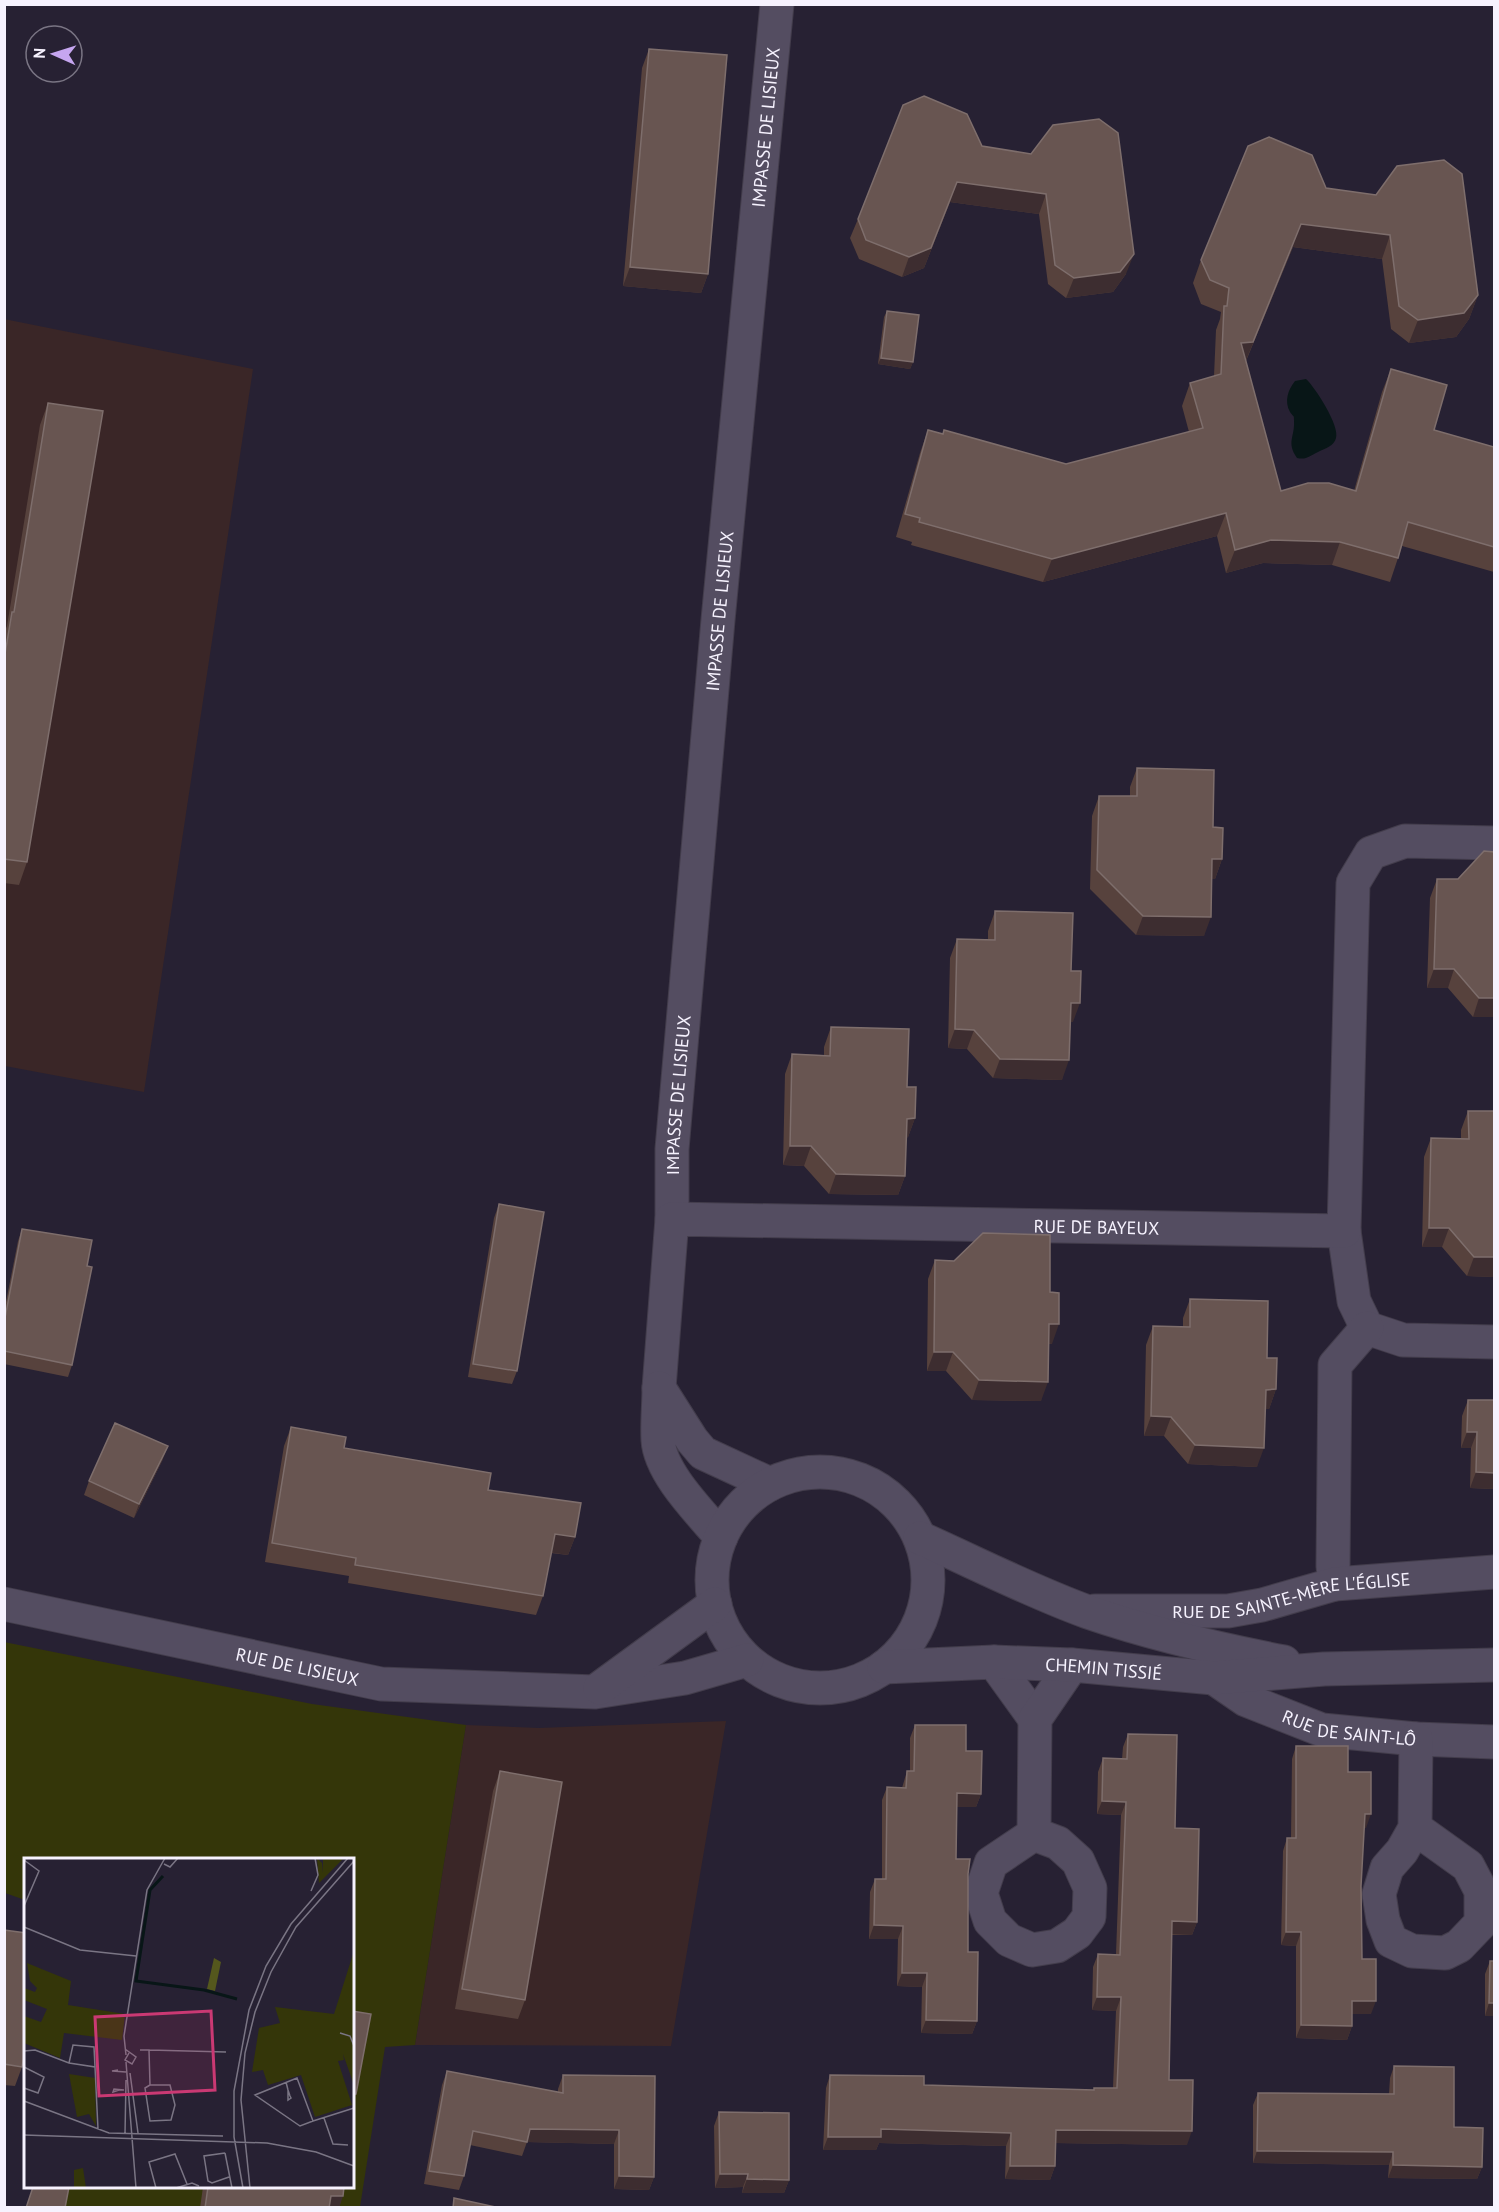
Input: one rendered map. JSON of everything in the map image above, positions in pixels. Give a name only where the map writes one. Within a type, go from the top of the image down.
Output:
[{"type":"street","name":"IMPASSE DE LISIEUX","points":[[672,1219],[672,1149],[716,644],[777,4]]},
{"type":"street","points":[[1494,843],[1405,841],[1371,853],[1353,883],[1344,1231],[1354,1301],[1367,1328],[1403,1340],[1494,1342]]},
{"type":"street","name":"RUE DE BAYEUX","points":[[672,1219],[1344,1231]]},
{"type":"street","points":[[672,1219],[659,1388],[658,1442],[677,1485],[721,1537]]},
{"type":"street","points":[[1335,1584],[1333,1566],[1335,1365],[1367,1328]]},
{"type":"street","points":[[659,1388],[692,1440],[703,1453],[770,1484]]},
{"type":"street","points":[[815,1471],[837,1472],[854,1476],[879,1488],[896,1502],[909,1517],[920,1538],[927,1565],[926,1602],[918,1626],[904,1648],[884,1667],[862,1680],[840,1687],[809,1688],[774,1678],[747,1660],[730,1640],[715,1604],[712,1582],[715,1555],[721,1537],[739,1508],[751,1496],[770,1484],[786,1477],[815,1471]]},
{"type":"street","name":"CHEMIN TISSIÉ","points":[[920,1538],[985,1570],[1087,1611],[1168,1637],[1324,1670]]},
{"type":"street","name":"RUE DE SAINTE-MÈRE L'ÉGLISE","points":[[1087,1611],[1228,1611],[1262,1605],[1335,1584],[1494,1572]]},
{"type":"street","name":"RUE DE LISIEUX","points":[[4,1604],[381,1684],[595,1692],[685,1678],[747,1660]]},
{"type":"street","points":[[595,1692],[715,1604]]},
{"type":"street","points":[[994,1662],[1035,1719]]},
{"type":"street","name":"CHEMIN TISSIÉ","points":[[884,1667],[994,1662],[1072,1665],[1214,1678],[1324,1670],[1494,1665]]},
{"type":"street","points":[[1034,1834],[1035,1719],[1072,1665]]},
{"type":"street","name":"RUE DE SAINT-LÔ","points":[[1214,1678],[1246,1700],[1322,1730],[1416,1739],[1494,1742]]},
{"type":"street","points":[[1415,1828],[1416,1739]]},
{"type":"shaded area","points":[[4,319],[253,369],[144,1092],[5,1066]]},
{"type":"shaded area","points":[[1306,379],[1331,416],[1336,438],[1329,446],[1308,457],[1297,458],[1291,443],[1294,417],[1288,408],[1287,400],[1295,381]]},
{"type":"shaded area","points":[[4,1642],[312,1704],[466,1725],[415,2045],[385,2047],[360,2207],[64,2207],[67,2188],[354,2188],[354,1858],[24,1858],[24,1900],[5,1893]]},
{"type":"shaded area","points":[[726,1721],[671,2046],[415,2045],[466,1725],[539,1728]]},
{"type":"building","points":[[649,49],[727,55],[708,274],[630,267]]},
{"type":"building","points":[[924,96],[967,114],[982,146],[1031,154],[1053,125],[1099,119],[1118,133],[1134,254],[1120,272],[1074,278],[1055,265],[1046,194],[957,182],[931,248],[909,257],[866,240],[858,219],[903,105]]},
{"type":"building","points":[[1269,137],[1312,155],[1326,188],[1376,195],[1397,166],[1444,160],[1462,174],[1478,295],[1464,313],[1418,320],[1399,306],[1390,235],[1301,224],[1253,342],[1241,343],[1281,491],[1308,483],[1329,483],[1356,491],[1391,369],[1447,385],[1434,430],[1494,447],[1494,547],[1408,522],[1398,558],[1340,542],[1271,540],[1235,550],[1226,513],[1052,559],[919,522],[920,518],[905,514],[928,430],[943,434],[944,430],[1066,464],[1203,428],[1190,383],[1221,374],[1224,306],[1227,306],[1229,288],[1210,280],[1201,260],[1248,146]]},
{"type":"building","points":[[887,311],[919,315],[913,362],[881,358]]},
{"type":"building","points":[[48,403],[103,411],[27,862],[4,859],[4,660]]},
{"type":"building","points":[[1137,768],[1214,770],[1213,827],[1223,828],[1222,859],[1212,859],[1211,917],[1143,916],[1097,870],[1099,796],[1137,796]]},
{"type":"building","points":[[1484,851],[1494,852],[1494,998],[1479,998],[1454,969],[1434,969],[1437,879],[1458,879]]},
{"type":"building","points":[[995,911],[1073,913],[1071,971],[1081,971],[1080,1003],[1071,1003],[1069,1060],[1000,1059],[974,1030],[955,1029],[957,939],[995,940]]},
{"type":"building","points":[[831,1027],[909,1029],[907,1087],[916,1087],[915,1118],[907,1119],[905,1176],[836,1174],[811,1146],[790,1146],[792,1054],[830,1056]]},
{"type":"building","points":[[1468,1111],[1494,1111],[1494,1257],[1474,1257],[1449,1228],[1429,1228],[1431,1138],[1469,1139]]},
{"type":"building","points":[[499,1204],[544,1212],[517,1371],[473,1364]]},
{"type":"building","points":[[22,1229],[92,1240],[87,1266],[92,1267],[72,1365],[4,1351],[4,1323]]},
{"type":"building","points":[[983,1233],[1050,1235],[1050,1292],[1059,1293],[1059,1324],[1049,1324],[1048,1382],[979,1380],[953,1352],[934,1352],[935,1260],[954,1261]]},
{"type":"building","points":[[1190,1299],[1268,1301],[1267,1358],[1277,1358],[1276,1389],[1266,1390],[1264,1448],[1195,1445],[1171,1417],[1151,1416],[1153,1326],[1190,1327]]},
{"type":"building","points":[[1468,1400],[1494,1400],[1494,1473],[1476,1472],[1477,1432],[1467,1432]]},
{"type":"building","points":[[115,1423],[168,1446],[139,1504],[89,1481]]},
{"type":"building","points":[[291,1427],[346,1437],[344,1448],[491,1473],[488,1490],[581,1503],[575,1537],[555,1534],[543,1596],[355,1565],[356,1558],[272,1543]]},
{"type":"building","points":[[915,1725],[966,1725],[966,1751],[982,1751],[981,1794],[957,1793],[956,1859],[970,1859],[968,1952],[978,1952],[977,2021],[926,2020],[927,1973],[902,1973],[903,1926],[874,1925],[875,1879],[886,1879],[887,1787],[906,1788],[907,1771],[914,1771]]},
{"type":"building","points":[[1128,1734],[1177,1735],[1175,1828],[1199,1829],[1197,1922],[1172,1921],[1169,2080],[1193,2080],[1192,2131],[1056,2130],[1055,2166],[1010,2166],[1011,2133],[881,2129],[881,2137],[828,2137],[830,2075],[924,2076],[924,2085],[1094,2090],[1094,2088],[1117,2088],[1121,1997],[1097,1997],[1098,1954],[1120,1955],[1126,1802],[1102,1801],[1103,1758],[1127,1759]]},
{"type":"building","points":[[1296,1746],[1348,1746],[1348,1772],[1371,1772],[1371,1814],[1365,1814],[1361,1886],[1362,1959],[1376,1959],[1376,2001],[1352,2001],[1352,2026],[1301,2025],[1301,1932],[1286,1932],[1287,1838],[1296,1838]]},
{"type":"building","points":[[500,1771],[562,1782],[525,2000],[462,1989]]},
{"type":"building","points":[[4,1930],[24,1933],[24,2056],[22,2067],[4,2064]]},
{"type":"building","points":[[1490,1961],[1494,1961],[1494,2003],[1489,2003]]},
{"type":"building","points":[[354,2011],[371,2014],[356,2094],[354,2094]]},
{"type":"building","points":[[1394,2066],[1454,2067],[1454,2127],[1483,2128],[1482,2167],[1393,2165],[1393,2152],[1257,2151],[1258,2093],[1394,2094]]},
{"type":"building","points":[[447,2071],[563,2093],[563,2075],[655,2076],[654,2177],[619,2176],[619,2130],[530,2129],[527,2142],[473,2131],[464,2176],[429,2171]]},
{"type":"building","points":[[719,2112],[789,2113],[789,2180],[747,2179],[748,2174],[720,2174]]},
{"type":"building","points":[[33,2188],[69,2188],[65,2208],[26,2208]]},
{"type":"building","points":[[208,2188],[344,2188],[343,2196],[331,2196],[329,2208],[205,2208]]},
{"type":"building","points":[[454,2198],[500,2208],[453,2208]]}]
